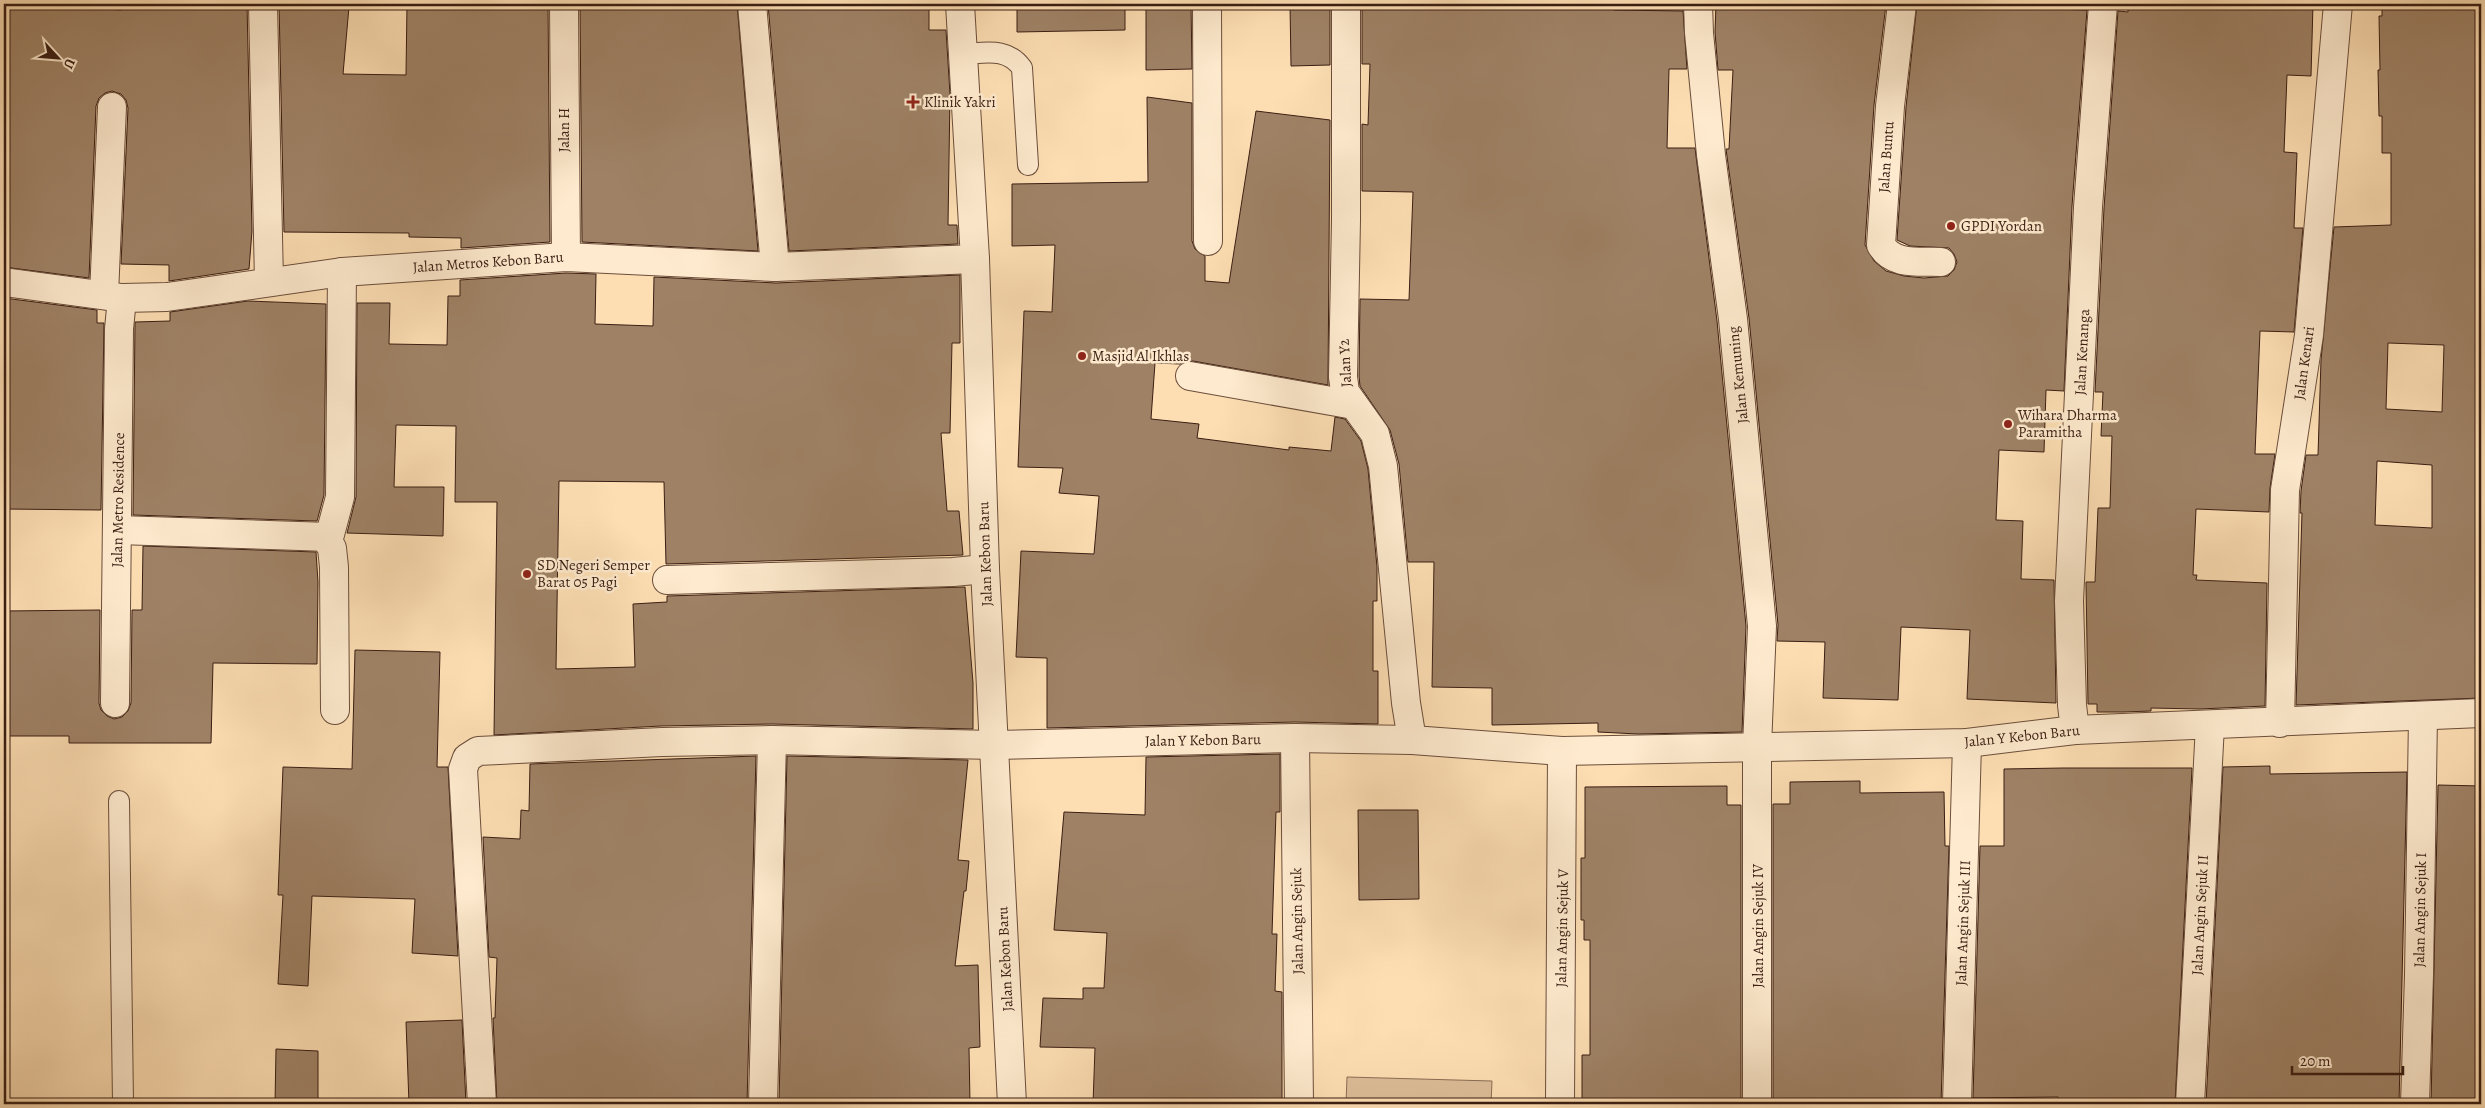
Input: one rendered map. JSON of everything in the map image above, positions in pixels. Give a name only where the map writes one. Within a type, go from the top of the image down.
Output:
[{"type":"street","points":[[263,4],[269,282]]},
{"type":"street","name":"Jalan H","points":[[564,4],[566,256]]},
{"type":"street","points":[[752,4],[774,267]]},
{"type":"street","name":"Jalan Kebon Baru","points":[[960,4],[975,259],[985,569],[1012,1104]]},
{"type":"street","points":[[1206,4],[1208,241]]},
{"type":"street","name":"Jalan Y2","points":[[1346,4],[1346,220],[1343,377],[1345,392],[1375,434],[1383,466],[1406,703],[1412,740]]},
{"type":"street","name":"Jalan Kemuning","points":[[1698,4],[1711,155],[1733,319],[1761,616],[1757,747]]},
{"type":"street","name":"Jalan Buntu","points":[[1902,4],[1890,106],[1881,245],[1886,253],[1898,260],[1940,262]]},
{"type":"street","name":"Jalan Kenanga","points":[[2075,730],[2072,705],[2069,601],[2088,207],[2103,4]]},
{"type":"street","name":"Jalan Kenari","points":[[2280,722],[2285,490],[2309,335],[2338,4]]},
{"type":"street","name":"Jalan Metro Residence","points":[[112,107],[113,296],[119,329],[116,704]]},
{"type":"street","name":"Jalan Metros Kebon Baru","points":[[4,282],[113,296],[192,296],[269,282],[342,272],[566,256],[774,267],[975,259]]},
{"type":"street","points":[[335,710],[334,567],[329,537],[340,497],[342,272]]},
{"type":"street","points":[[1190,376],[1354,405]]},
{"type":"street","points":[[118,530],[329,537]]},
{"type":"street","points":[[667,580],[954,572],[985,569]]},
{"type":"street","name":"Jalan Y Kebon Baru","points":[[482,1104],[464,769],[467,758],[478,751],[613,744],[772,740],[994,745],[1295,738],[1412,740],[1562,752],[1967,743],[2075,730],[2210,726],[2481,713]]},
{"type":"street","name":"Jalan Angin Sejuk I","points":[[2414,1104],[2420,966],[2423,716]]},
{"type":"street","name":"Jalan Angin Sejuk II","points":[[2190,1104],[2210,726]]},
{"type":"street","name":"Jalan Angin Sejuk","points":[[1295,738],[1299,1104]]},
{"type":"street","points":[[763,1104],[772,740]]},
{"type":"street","name":"Jalan Angin Sejuk III","points":[[1957,1104],[1967,743]]},
{"type":"street","name":"Jalan Angin Sejuk IV","points":[[1757,747],[1757,1104]]},
{"type":"street","name":"Jalan Angin Sejuk V","points":[[1560,1104],[1562,752]]},
{"type":"lane","points":[[963,54],[1002,54],[1015,58],[1022,68],[1028,165]]},
{"type":"lane","points":[[119,801],[123,1104]]},
{"type":"shaded area","points":[[1347,1077],[1492,1081],[1491,1104],[1346,1104]]},
{"type":"building","points":[[121,4],[247,4],[252,231],[249,269],[169,281],[169,265],[121,264],[128,108],[126,100],[121,94],[112,91],[105,93],[99,98],[96,106],[89,278],[4,267],[6,144],[4,144],[4,6],[44,8],[44,5],[121,10]]},
{"type":"building","points":[[279,4],[349,7],[343,74],[406,75],[407,4],[548,4],[550,242],[461,248],[461,238],[409,237],[409,233],[284,232]]},
{"type":"building","points":[[580,4],[737,4],[758,251],[582,242]]},
{"type":"building","points":[[768,4],[929,4],[929,30],[946,30],[950,94],[948,225],[957,225],[958,244],[789,251]]},
{"type":"building","points":[[1017,4],[1125,4],[1125,30],[1017,32]]},
{"type":"building","points":[[1146,4],[1191,4],[1192,69],[1146,70]]},
{"type":"building","points":[[1290,4],[1330,4],[1330,65],[1291,66]]},
{"type":"building","points":[[1362,4],[1614,4],[1614,10],[1683,11],[1687,69],[1669,69],[1667,148],[1695,148],[1717,321],[1746,626],[1742,732],[1638,734],[1598,732],[1598,723],[1492,725],[1492,688],[1432,687],[1434,562],[1408,562],[1399,464],[1390,430],[1360,386],[1360,299],[1409,300],[1413,192],[1362,191],[1362,124],[1368,125],[1370,64],[1362,64]]},
{"type":"building","points":[[1716,4],[1886,4],[1874,105],[1865,245],[1874,261],[1886,271],[1904,276],[1924,278],[1948,276],[1954,270],[1957,262],[1949,248],[1910,246],[1897,240],[1906,107],[1917,4],[2011,4],[2011,8],[2087,10],[2072,206],[2064,391],[2046,390],[2044,452],[1999,450],[1996,520],[2023,521],[2021,579],[2054,580],[2056,703],[1967,699],[1970,630],[1901,627],[1898,700],[1823,698],[1825,642],[1777,641],[1778,625],[1749,318],[1726,149],[1729,149],[1733,70],[1718,70],[1715,32]]},
{"type":"building","points":[[2128,4],[2313,4],[2311,76],[2287,75],[2284,152],[2297,153],[2294,228],[2303,228],[2294,332],[2260,331],[2255,454],[2275,454],[2269,512],[2196,509],[2193,575],[2197,575],[2196,580],[2267,583],[2265,706],[2200,709],[2151,708],[2151,711],[2097,712],[2097,704],[2088,704],[2086,582],[2095,582],[2098,508],[2110,508],[2112,436],[2101,436],[2103,392],[2095,392],[2104,208],[2118,11],[2128,12]]},
{"type":"building","points":[[2382,4],[2481,4],[2481,698],[2296,705],[2302,513],[2300,513],[2301,491],[2306,455],[2318,455],[2321,360],[2334,227],[2391,225],[2391,153],[2382,153],[2382,116],[2379,116],[2379,16],[2382,16]],"holes":[[[2388,343],[2444,345],[2442,412],[2386,409]],[[2377,461],[2432,465],[2432,528],[2375,525]]]},
{"type":"building","points":[[1147,97],[1192,103],[1192,241],[1195,249],[1205,256],[1205,281],[1229,283],[1256,111],[1330,120],[1328,385],[1193,361],[1180,364],[1155,363],[1151,419],[1199,424],[1197,438],[1289,450],[1289,447],[1331,451],[1335,417],[1345,419],[1361,441],[1368,469],[1377,567],[1377,601],[1373,601],[1373,671],[1378,671],[1378,724],[1295,722],[1047,728],[1047,658],[1016,657],[1021,551],[1094,554],[1099,496],[1059,493],[1063,468],[1018,467],[1024,311],[1052,312],[1055,245],[1012,246],[1012,184],[1148,182]]},
{"type":"building","points":[[566,273],[596,274],[595,324],[653,326],[654,277],[776,283],[960,275],[960,343],[952,343],[950,433],[941,433],[947,511],[959,511],[963,555],[666,564],[664,482],[559,481],[556,669],[635,667],[633,604],[667,602],[667,596],[965,587],[973,683],[973,729],[772,724],[661,726],[494,735],[497,502],[455,502],[456,426],[396,425],[394,487],[444,487],[443,536],[347,533],[356,497],[357,303],[390,303],[389,344],[447,345],[448,296],[460,296],[460,280]]},
{"type":"building","points":[[4,298],[97,310],[97,323],[104,323],[101,510],[4,509]]},
{"type":"building","points":[[248,301],[326,304],[324,495],[317,521],[133,515],[135,322],[170,321],[170,312]]},
{"type":"building","points":[[143,546],[316,552],[318,582],[317,664],[213,663],[211,743],[69,743],[69,736],[4,736],[4,611],[100,610],[99,703],[101,710],[107,716],[114,719],[122,717],[128,711],[131,703],[132,610],[142,610]]},
{"type":"building","points":[[355,650],[440,652],[437,767],[448,767],[458,956],[412,953],[415,899],[312,896],[308,986],[278,984],[283,895],[278,895],[283,767],[352,769]]},
{"type":"building","points":[[1280,754],[1280,812],[1276,812],[1272,934],[1277,934],[1275,991],[1282,992],[1282,1102],[1198,1100],[1198,1104],[1093,1104],[1095,1048],[1040,1047],[1043,998],[1083,999],[1083,988],[1104,988],[1107,933],[1054,930],[1064,812],[1145,815],[1146,757]]},
{"type":"building","points":[[756,756],[747,1104],[497,1104],[493,1018],[495,1018],[497,958],[489,957],[483,837],[520,839],[521,810],[529,811],[530,764]]},
{"type":"building","points":[[787,756],[968,760],[958,860],[969,861],[955,966],[978,965],[980,1047],[969,1048],[970,1104],[779,1104]]},
{"type":"building","points":[[2270,766],[2270,774],[2407,772],[2399,1104],[2206,1104],[2223,767]]},
{"type":"building","points":[[2192,768],[2175,1104],[2059,1104],[2058,1097],[1973,1098],[1980,846],[2004,846],[2004,769]]},
{"type":"building","points":[[1860,781],[1860,793],[1944,792],[1945,846],[1949,846],[1941,1104],[1773,1104],[1773,804],[1790,804],[1790,782]]},
{"type":"building","points":[[2438,785],[2481,786],[2481,1104],[2431,1104]]},
{"type":"building","points":[[1727,786],[1727,805],[1741,805],[1741,1104],[1582,1104],[1582,1055],[1590,1055],[1590,940],[1584,940],[1584,920],[1581,920],[1581,858],[1585,858],[1585,787]]},
{"type":"building","points":[[1358,810],[1418,810],[1419,899],[1359,900]]},
{"type":"building","points":[[462,1020],[466,1104],[409,1104],[406,1022]]},
{"type":"building","points":[[276,1049],[318,1051],[318,1104],[275,1104]]},
{"type":"place","name":"Klinik Yakri","points":[[913,102]]},
{"type":"place","name":"GPDI Yordan","points":[[1951,226]]},
{"type":"place","name":"Masjid Al Ikhlas","points":[[1082,356]]},
{"type":"place","name":"Wihara Dharma Paramitha","points":[[2008,424]]},
{"type":"place","name":"SD Negeri Semper Barat 05 Pagi","points":[[527,574]]}]
